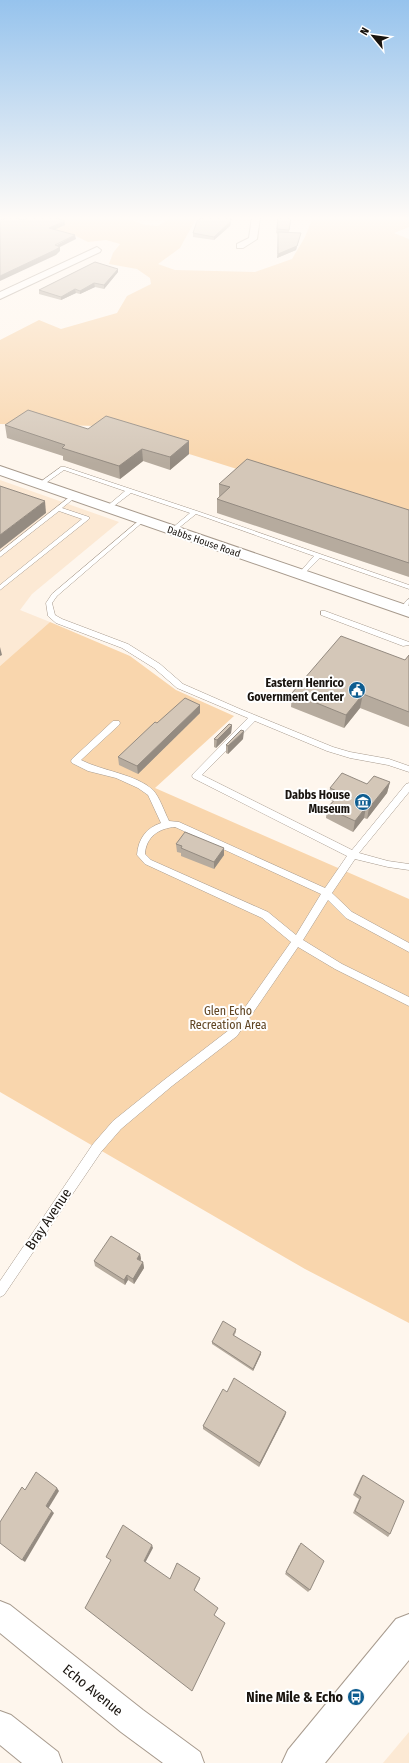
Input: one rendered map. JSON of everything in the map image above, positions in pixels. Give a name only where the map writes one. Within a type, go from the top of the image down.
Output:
[{"type":"street","name":"Dabbs House Road","points":[[0,470],[301,574],[407,608]]},
{"type":"street","name":"Echo Avenue","points":[[0,1615],[132,1721],[189,1763]]},
{"type":"street","points":[[301,1763],[409,1632]]},
{"type":"street","points":[[0,1726],[47,1763]]},
{"type":"lane","points":[[41,484],[63,468],[195,512],[409,587]]},
{"type":"lane","points":[[108,508],[130,490]]},
{"type":"lane","points":[[0,555],[74,496]]},
{"type":"lane","points":[[0,588],[87,518],[58,509]]},
{"type":"lane","points":[[173,530],[195,512]]},
{"type":"lane","points":[[142,520],[54,595],[49,603],[52,616],[59,621],[125,646],[157,666],[180,686],[330,749],[350,755],[389,762],[409,769]]},
{"type":"lane","points":[[301,574],[318,556]]},
{"type":"lane","points":[[323,613],[406,644]]},
{"type":"lane","points":[[254,717],[196,776],[353,855],[388,864],[409,867]]},
{"type":"lane","points":[[116,723],[75,761],[91,769],[118,776],[141,786],[151,793],[166,824]]},
{"type":"lane","name":"Bray Avenue","points":[[0,1291],[97,1148],[117,1125],[173,1079],[233,1033],[297,941],[326,893],[353,855],[409,786]]},
{"type":"lane","points":[[409,948],[349,915],[326,893],[176,824],[166,824],[156,828],[146,836],[140,847],[141,855],[148,862],[265,915],[278,923],[297,941],[329,961],[409,1002]]},
{"type":"shaded area","points":[[0,480],[119,522],[32,594],[20,610],[50,622],[0,666]]},
{"type":"shaded area","points":[[409,1732],[409,1763],[383,1763]]},
{"type":"green space","points":[[125,299],[409,299],[409,523],[100,426],[0,424],[0,340],[39,320],[61,329],[117,313]]},
{"type":"green space","name":"Glen Echo Recreation Area","points":[[50,622],[130,656],[176,690],[234,716],[155,788],[409,899],[409,1323],[305,1269],[0,1092],[0,666]]},
{"type":"building","points":[[28,410],[88,429],[106,416],[189,441],[170,457],[142,449],[119,466],[62,448],[65,445],[5,425]]},
{"type":"building","points":[[247,459],[409,510],[409,563],[217,499],[230,487],[219,484]]},
{"type":"building","points":[[0,486],[45,501],[0,535]]},
{"type":"building","name":"Eastern Henrico Government Center","points":[[341,636],[405,660],[409,655],[409,712],[363,694],[346,715],[292,693]]},
{"type":"building","points":[[185,698],[200,705],[137,766],[118,757],[155,722],[157,723]]},
{"type":"building","points":[[229,724],[232,725],[217,740],[214,739]]},
{"type":"building","points":[[241,730],[244,731],[228,746],[226,745]]},
{"type":"building","points":[[342,773],[367,784],[374,776],[390,782],[369,808],[366,807],[355,821],[327,808],[341,793],[330,788]]},
{"type":"building","points":[[185,832],[224,848],[214,862],[181,848],[182,846],[176,844]]},
{"type":"building","points":[[111,1236],[140,1254],[137,1259],[143,1262],[133,1279],[127,1275],[124,1280],[94,1261]]},
{"type":"building","points":[[223,1321],[236,1329],[233,1335],[261,1352],[253,1369],[212,1342]]},
{"type":"building","points":[[234,1378],[286,1412],[260,1463],[203,1426],[223,1389],[227,1392]]},
{"type":"building","points":[[36,1472],[57,1488],[46,1506],[52,1511],[22,1560],[0,1543],[0,1522],[22,1487],[25,1490]]},
{"type":"building","points":[[363,1475],[404,1501],[390,1534],[355,1511],[361,1497],[355,1493]]},
{"type":"building","points":[[123,1525],[152,1545],[144,1561],[170,1579],[177,1563],[200,1578],[194,1590],[218,1608],[214,1615],[225,1623],[192,1691],[85,1608],[111,1560],[106,1557]]},
{"type":"building","points":[[301,1543],[324,1561],[310,1590],[286,1572]]},
{"type":"place","name":"Eastern Henrico Government Center","points":[[357,690]]},
{"type":"place","name":"Dabbs House Museum","points":[[363,802]]},
{"type":"place","name":"Nine Mile & Echo","points":[[356,1697]]}]
